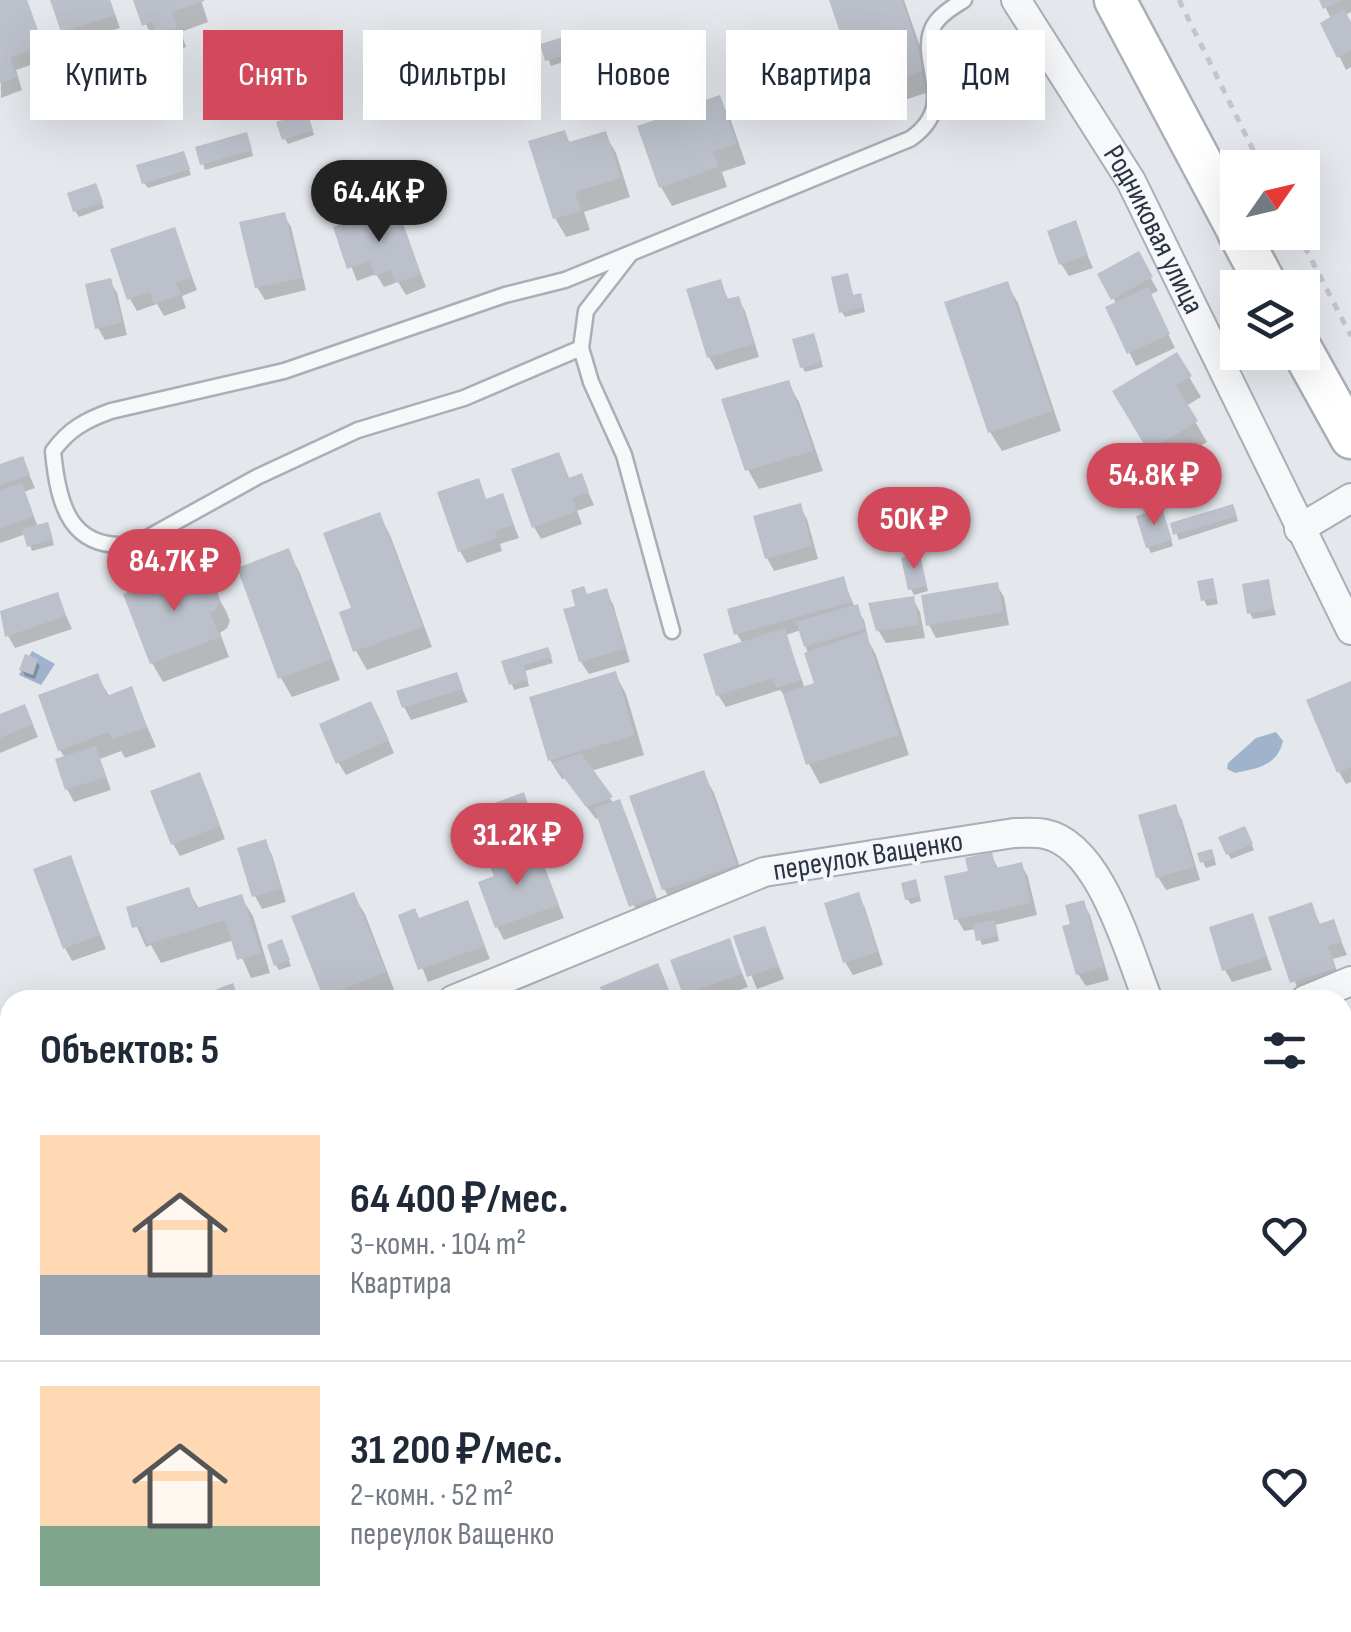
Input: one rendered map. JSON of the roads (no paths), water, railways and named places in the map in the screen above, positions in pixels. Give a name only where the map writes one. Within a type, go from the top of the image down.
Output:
[{"type":"main road","points":[[1114,0],[1220,198]]},
{"type":"main road","points":[[1313,370],[1351,438]]},
{"type":"street","name":"Родниковая улица","points":[[1016,0],[1131,181],[1351,630]]},
{"type":"street","points":[[1299,529],[1351,498]]},
{"type":"street","name":"переулок Ващенко","points":[[478,990],[764,872],[1014,833],[1047,834],[1078,853],[1104,892],[1144,990]]},
{"type":"lane","points":[[580,348],[464,398],[358,430],[257,477],[136,544],[118,547],[94,542],[76,530],[64,509],[53,451],[66,434],[86,420],[284,371],[505,295],[564,280],[910,139],[929,121],[934,105],[930,40],[933,27],[941,16],[964,0]]},
{"type":"lane","points":[[632,251],[586,312],[580,348],[590,382],[624,454],[672,631]]},
{"type":"water","points":[[32,651],[55,664],[41,685],[19,675]]},
{"type":"water","points":[[1276,732],[1283,741],[1271,761],[1235,773],[1227,769],[1228,763],[1256,738]]}]
